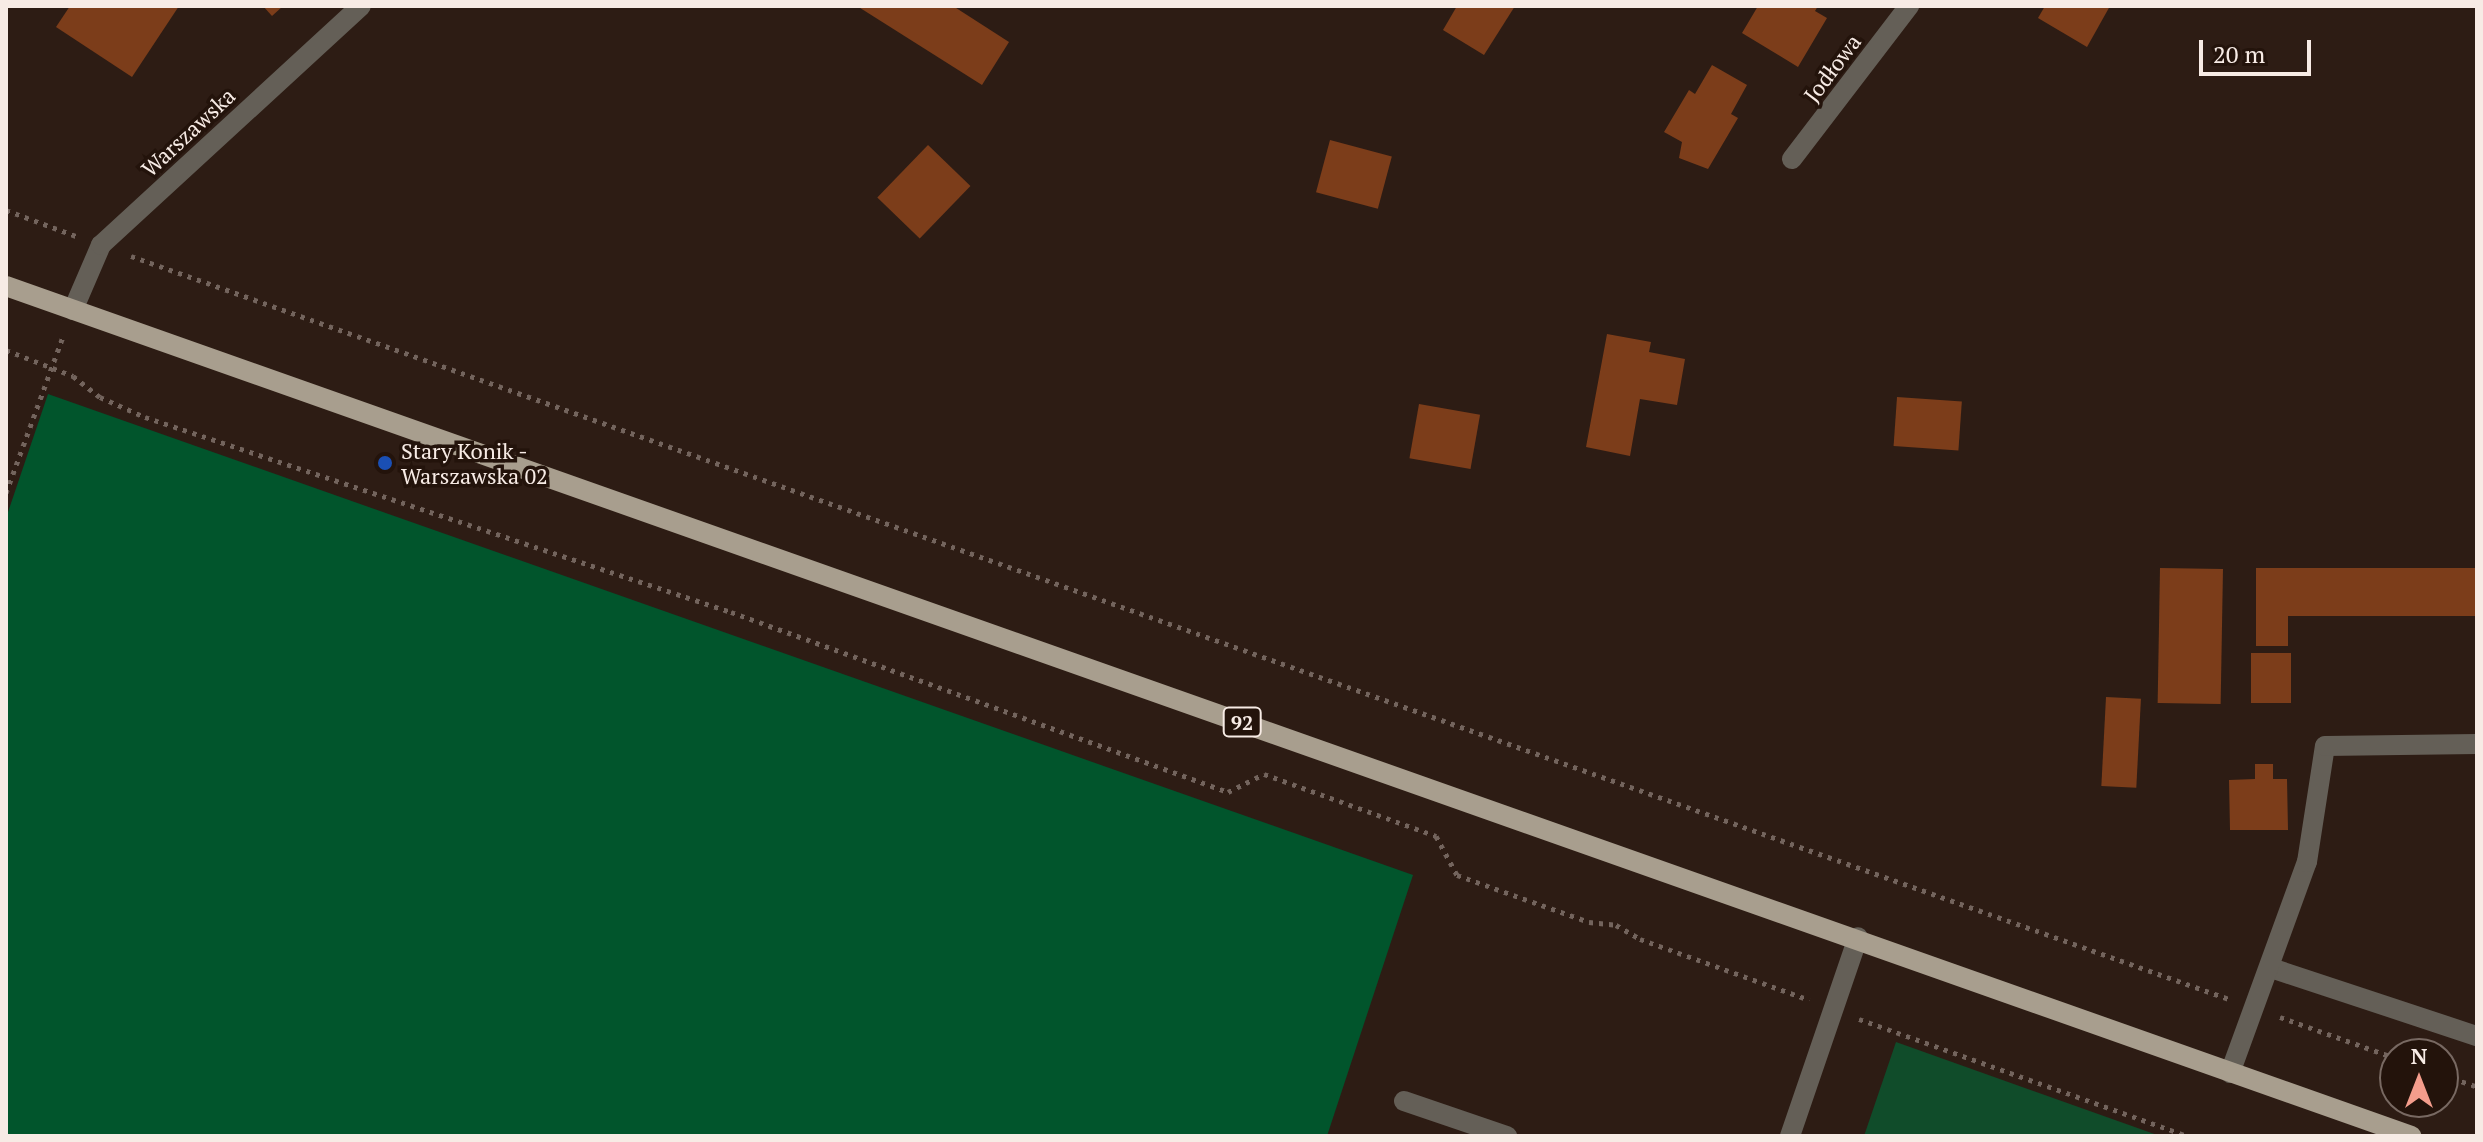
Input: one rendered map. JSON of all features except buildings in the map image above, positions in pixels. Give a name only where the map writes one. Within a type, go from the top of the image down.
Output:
[{"type":"main road","name":"92","points":[[6,286],[1858,937],[2411,1136]]},
{"type":"street","name":"Warszawska","points":[[73,310],[101,245],[361,6]]},
{"type":"street","name":"Jodłowa","points":[[1792,159],[1909,6]]},
{"type":"street","points":[[2230,1073],[2257,1009],[2307,862],[2325,746],[2477,744]]},
{"type":"street","points":[[1790,1136],[1836,1010],[1858,937]]},
{"type":"street","points":[[2271,968],[2477,1036]]},
{"type":"street","points":[[1404,1101],[1507,1136]]},
{"type":"path","points":[[6,210],[2379,1052]]},
{"type":"path","points":[[6,493],[73,310]]},
{"type":"path","points":[[6,350],[52,367],[145,417],[731,612],[1228,792],[1264,774],[1436,836],[1457,875],[1589,922],[1616,925],[1640,939],[2187,1136]]},
{"type":"green space","points":[[48,394],[1413,875],[1327,1136],[6,1136],[6,518]]},
{"type":"green space","points":[[1896,1042],[2160,1136],[1864,1136]]},
{"type":"place","name":"Stary Konik - Warszawska 02","points":[[385,463]]}]
